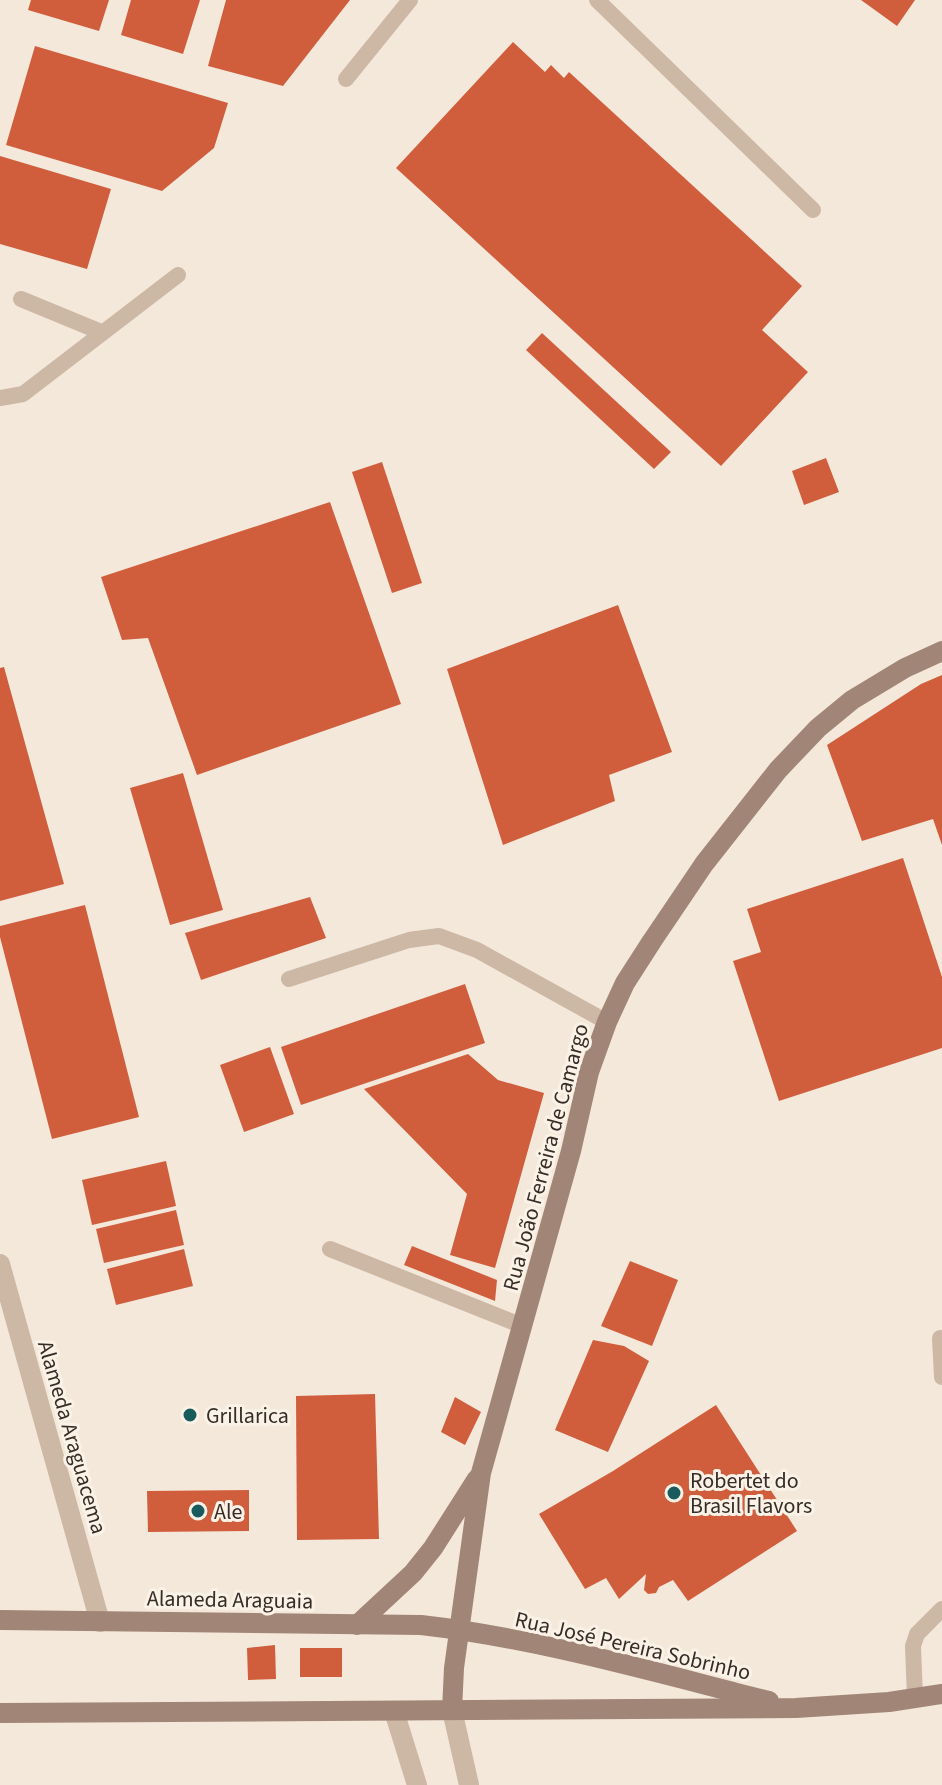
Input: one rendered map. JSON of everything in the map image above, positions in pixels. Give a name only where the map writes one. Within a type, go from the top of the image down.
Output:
[{"type":"street","name":"Rua João Ferreira de Camargo","points":[[452,1710],[459,1629],[481,1473],[571,1151],[589,1072],[625,983],[704,864],[778,770],[818,728],[852,700],[905,668],[942,651]]},
{"type":"street","name":"Alameda Araguacema","points":[[0,1264],[100,1622]]},
{"type":"street","points":[[357,1625],[413,1573],[433,1548],[481,1473]]},
{"type":"street","name":"Alameda Araguaia","points":[[3,1621],[421,1625],[459,1629]]},
{"type":"street","name":"Rua José Pereira Sobrinho","points":[[459,1629],[619,1664],[796,1708]]},
{"type":"street","name":"Rua José Pereira Sobrinho","points":[[452,1710],[796,1708],[942,1694]]},
{"type":"street","points":[[3,1711],[452,1710],[469,1785]]},
{"type":"street","points":[[394,1711],[417,1785]]},
{"type":"lane","points":[[346,79],[410,0]]},
{"type":"lane","points":[[597,0],[813,210]]},
{"type":"lane","points":[[0,398],[23,394],[178,275]]},
{"type":"lane","points":[[21,299],[101,332]]},
{"type":"lane","points":[[289,979],[409,940],[439,936],[477,950],[607,1022]]},
{"type":"lane","points":[[330,1249],[523,1326]]},
{"type":"lane","points":[[940,1338],[942,1377]]},
{"type":"lane","points":[[915,1698],[913,1646],[917,1634],[942,1609]]},
{"type":"building","points":[[31,0],[109,0],[99,31],[28,10]]},
{"type":"building","points":[[131,0],[200,0],[183,54],[121,35]]},
{"type":"building","points":[[226,0],[350,0],[283,86],[208,66]]},
{"type":"building","points":[[861,0],[915,0],[897,26]]},
{"type":"building","points":[[513,42],[545,72],[551,65],[564,78],[569,72],[802,286],[762,330],[808,372],[721,466],[396,168]]},
{"type":"building","points":[[35,46],[228,103],[214,148],[162,191],[6,145]]},
{"type":"building","points":[[0,156],[111,189],[87,269],[0,244]]},
{"type":"building","points":[[542,333],[671,452],[654,469],[526,350]]},
{"type":"building","points":[[826,458],[839,492],[804,505],[792,471]]},
{"type":"building","points":[[382,462],[422,583],[392,593],[352,472]]},
{"type":"building","points":[[330,502],[401,704],[197,775],[148,638],[122,640],[101,577]]},
{"type":"building","points":[[618,605],[672,752],[609,775],[615,801],[503,845],[447,669]]},
{"type":"building","points":[[4,667],[64,884],[0,901],[0,668]]},
{"type":"building","points":[[942,675],[942,845],[933,819],[862,841],[827,745],[921,684]]},
{"type":"building","points":[[183,773],[223,910],[170,925],[130,788]]},
{"type":"building","points":[[903,858],[942,977],[942,1048],[779,1101],[733,961],[761,952],[747,909]]},
{"type":"building","points":[[310,897],[326,938],[201,980],[185,933]]},
{"type":"building","points":[[85,905],[139,1117],[52,1139],[0,937],[0,926]]},
{"type":"building","points":[[465,984],[485,1043],[301,1105],[281,1047]]},
{"type":"building","points":[[270,1047],[294,1114],[244,1132],[220,1065]]},
{"type":"building","points":[[468,1054],[498,1080],[544,1093],[495,1268],[450,1255],[467,1194],[364,1089]]},
{"type":"building","points":[[166,1161],[176,1206],[92,1225],[82,1180]]},
{"type":"building","points":[[176,1210],[184,1245],[104,1263],[96,1229]]},
{"type":"building","points":[[412,1246],[497,1280],[495,1301],[404,1265]]},
{"type":"building","points":[[184,1249],[193,1286],[116,1305],[107,1269]]},
{"type":"building","points":[[630,1261],[678,1280],[652,1346],[601,1326]]},
{"type":"building","points":[[593,1340],[624,1346],[649,1361],[608,1452],[555,1430]]},
{"type":"building","points":[[375,1394],[379,1539],[297,1540],[296,1396]]},
{"type":"building","points":[[455,1397],[481,1412],[465,1445],[441,1432]]},
{"type":"building","name":"Robertet do Brasil Flavors","points":[[716,1405],[797,1531],[688,1601],[673,1580],[659,1587],[656,1593],[648,1594],[644,1590],[646,1574],[619,1599],[606,1578],[585,1589],[539,1514]]},
{"type":"building","name":"Ale","points":[[249,1490],[249,1531],[148,1532],[147,1491]]},
{"type":"building","points":[[275,1645],[276,1679],[248,1680],[247,1648]]},
{"type":"building","points":[[300,1648],[342,1648],[342,1677],[300,1677]]},
{"type":"place","name":"Grillarica","points":[[190,1415]]},
{"type":"place","name":"Robertet do Brasil Flavors","points":[[674,1493]]},
{"type":"place","name":"Ale","points":[[198,1511]]}]
